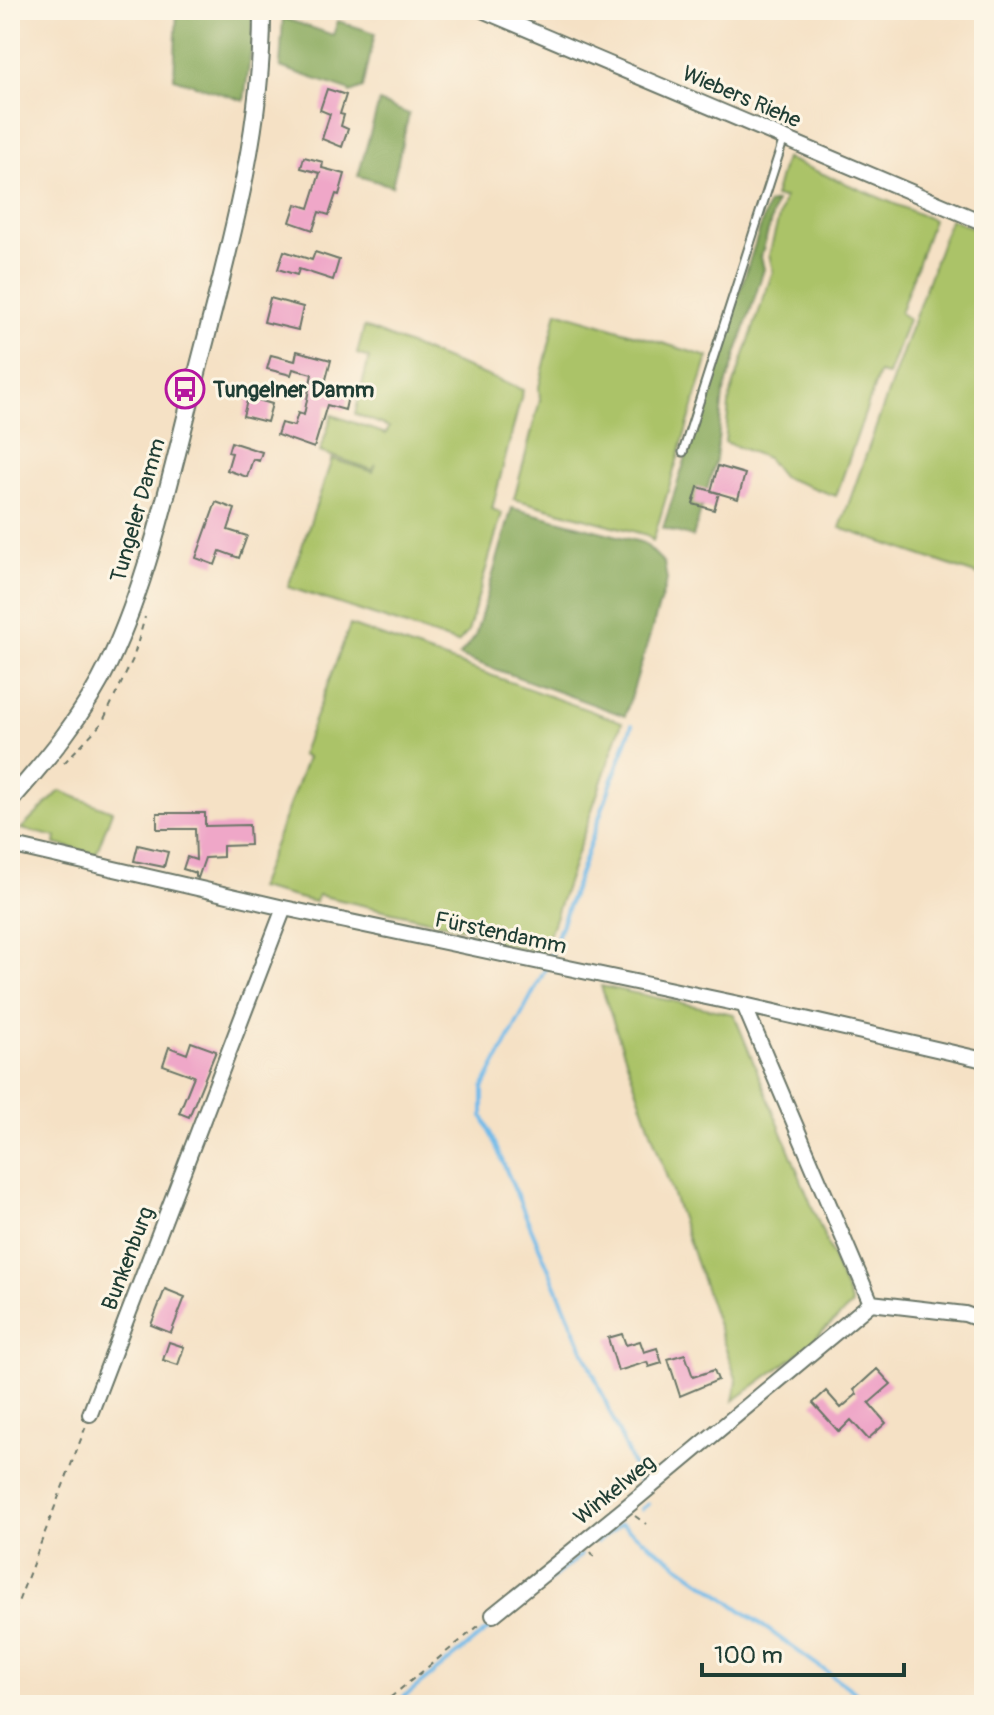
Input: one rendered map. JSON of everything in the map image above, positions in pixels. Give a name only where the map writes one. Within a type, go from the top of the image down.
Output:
[{"type":"street","name":"Tungeler Damm","points":[[10,801],[60,741],[109,665],[146,569],[237,214],[253,134],[262,10]]},
{"type":"street","name":"Wiebers Riehe","points":[[482,10],[984,223]]},
{"type":"street","name":"Fürstendamm","points":[[10,845],[284,908],[744,1005],[984,1060]]},
{"type":"street","name":"Bunkenburg","points":[[90,1414],[284,908]]},
{"type":"street","points":[[744,1005],[871,1303],[965,1314],[984,1321]]},
{"type":"street","name":"Winkelweg","points":[[493,1615],[871,1303]]},
{"type":"lane","points":[[683,452],[784,138]]},
{"type":"path","points":[[10,1623],[90,1414]]},
{"type":"path","points":[[381,1705],[493,1615]]},
{"type":"green space","points":[[177,10],[252,10],[253,37],[244,101],[174,78]]},
{"type":"green space","points":[[283,18],[333,35],[338,21],[375,33],[363,88],[350,93],[280,67]]},
{"type":"green space","points":[[379,102],[409,114],[392,186],[358,176]]},
{"type":"green space","points":[[785,158],[933,220],[900,313],[908,319],[888,375],[879,373],[836,496],[782,477],[767,458],[725,442],[730,396],[773,271],[769,255],[784,198],[774,197]]},
{"type":"green space","points":[[776,202],[761,257],[764,269],[723,395],[716,459],[693,537],[663,528],[768,204]]},
{"type":"green space","points":[[950,219],[984,232],[984,577],[840,528]]},
{"type":"green space","points":[[557,311],[708,357],[653,541],[647,535],[514,499],[540,400],[539,387]]},
{"type":"green space","points":[[364,327],[523,390],[492,509],[502,513],[468,632],[458,643],[288,587],[332,459],[373,472],[376,464],[373,470],[320,452],[332,415],[386,434],[389,427],[355,414],[369,358],[357,354]]},
{"type":"green space","points":[[512,508],[644,543],[664,563],[667,580],[625,716],[459,656],[475,637]]},
{"type":"green space","points":[[350,625],[622,722],[543,953],[496,943],[497,936],[318,895],[315,902],[258,888],[307,758],[301,755]]},
{"type":"green space","points":[[60,791],[112,811],[96,854],[55,844],[56,837],[21,829]]},
{"type":"green space","points":[[601,986],[734,1014],[852,1305],[794,1357],[733,1401],[737,1381]]},
{"type":"building","points":[[327,89],[346,95],[340,114],[344,115],[341,126],[348,129],[342,147],[322,139],[330,114],[320,110]]},
{"type":"building","points":[[304,157],[323,162],[322,168],[345,174],[329,215],[319,212],[313,230],[290,222],[296,204],[309,208],[320,173],[301,168]]},
{"type":"building","points":[[284,251],[312,260],[315,252],[339,260],[333,280],[299,269],[297,275],[278,269]]},
{"type":"building","points":[[270,298],[303,307],[298,330],[264,322]]},
{"type":"building","points":[[297,351],[331,360],[324,387],[349,392],[345,410],[327,405],[314,448],[277,435],[281,423],[294,426],[298,413],[304,415],[312,374],[293,369],[291,375],[267,369],[271,355],[295,361]]},
{"type":"building","points":[[248,397],[272,404],[267,422],[243,416]]},
{"type":"building","points":[[231,442],[262,452],[259,461],[253,459],[247,477],[227,470],[232,453],[228,452]]},
{"type":"building","points":[[718,466],[745,474],[738,499],[711,491]]},
{"type":"building","points":[[698,487],[719,493],[714,510],[693,504]]},
{"type":"building","points":[[216,502],[235,509],[228,530],[247,536],[239,558],[220,551],[215,565],[196,558]]},
{"type":"building","points":[[157,813],[205,813],[205,826],[249,825],[250,845],[223,846],[223,857],[205,858],[198,878],[196,873],[183,869],[187,857],[196,860],[195,829],[157,829]]},
{"type":"building","points":[[138,845],[168,852],[164,867],[134,861]]},
{"type":"building","points":[[191,1042],[216,1051],[189,1117],[179,1113],[194,1076],[163,1065],[169,1047],[187,1054]]},
{"type":"building","points":[[165,1289],[185,1297],[171,1333],[151,1325]]},
{"type":"building","points":[[622,1334],[626,1345],[640,1341],[644,1352],[657,1348],[662,1363],[649,1367],[647,1362],[618,1371],[608,1338]]},
{"type":"building","points":[[169,1342],[184,1347],[178,1365],[163,1360]]},
{"type":"building","points":[[685,1354],[693,1377],[714,1370],[718,1380],[680,1396],[668,1359]]},
{"type":"building","points":[[877,1369],[891,1384],[869,1403],[886,1423],[868,1439],[851,1420],[839,1432],[813,1403],[826,1391],[841,1408],[857,1394],[854,1390]]},
{"type":"waterway","points":[[549,960],[632,725]]},
{"type":"waterway","points":[[546,968],[483,1088],[483,1116],[640,1482]]},
{"type":"waterway","points":[[642,1509],[648,1504]]},
{"type":"waterway","points":[[597,1542],[621,1524],[873,1705]]},
{"type":"waterway","points":[[394,1705],[581,1555]]},
{"type":"place","name":"Tungelner Damm","points":[[185,389]]}]
